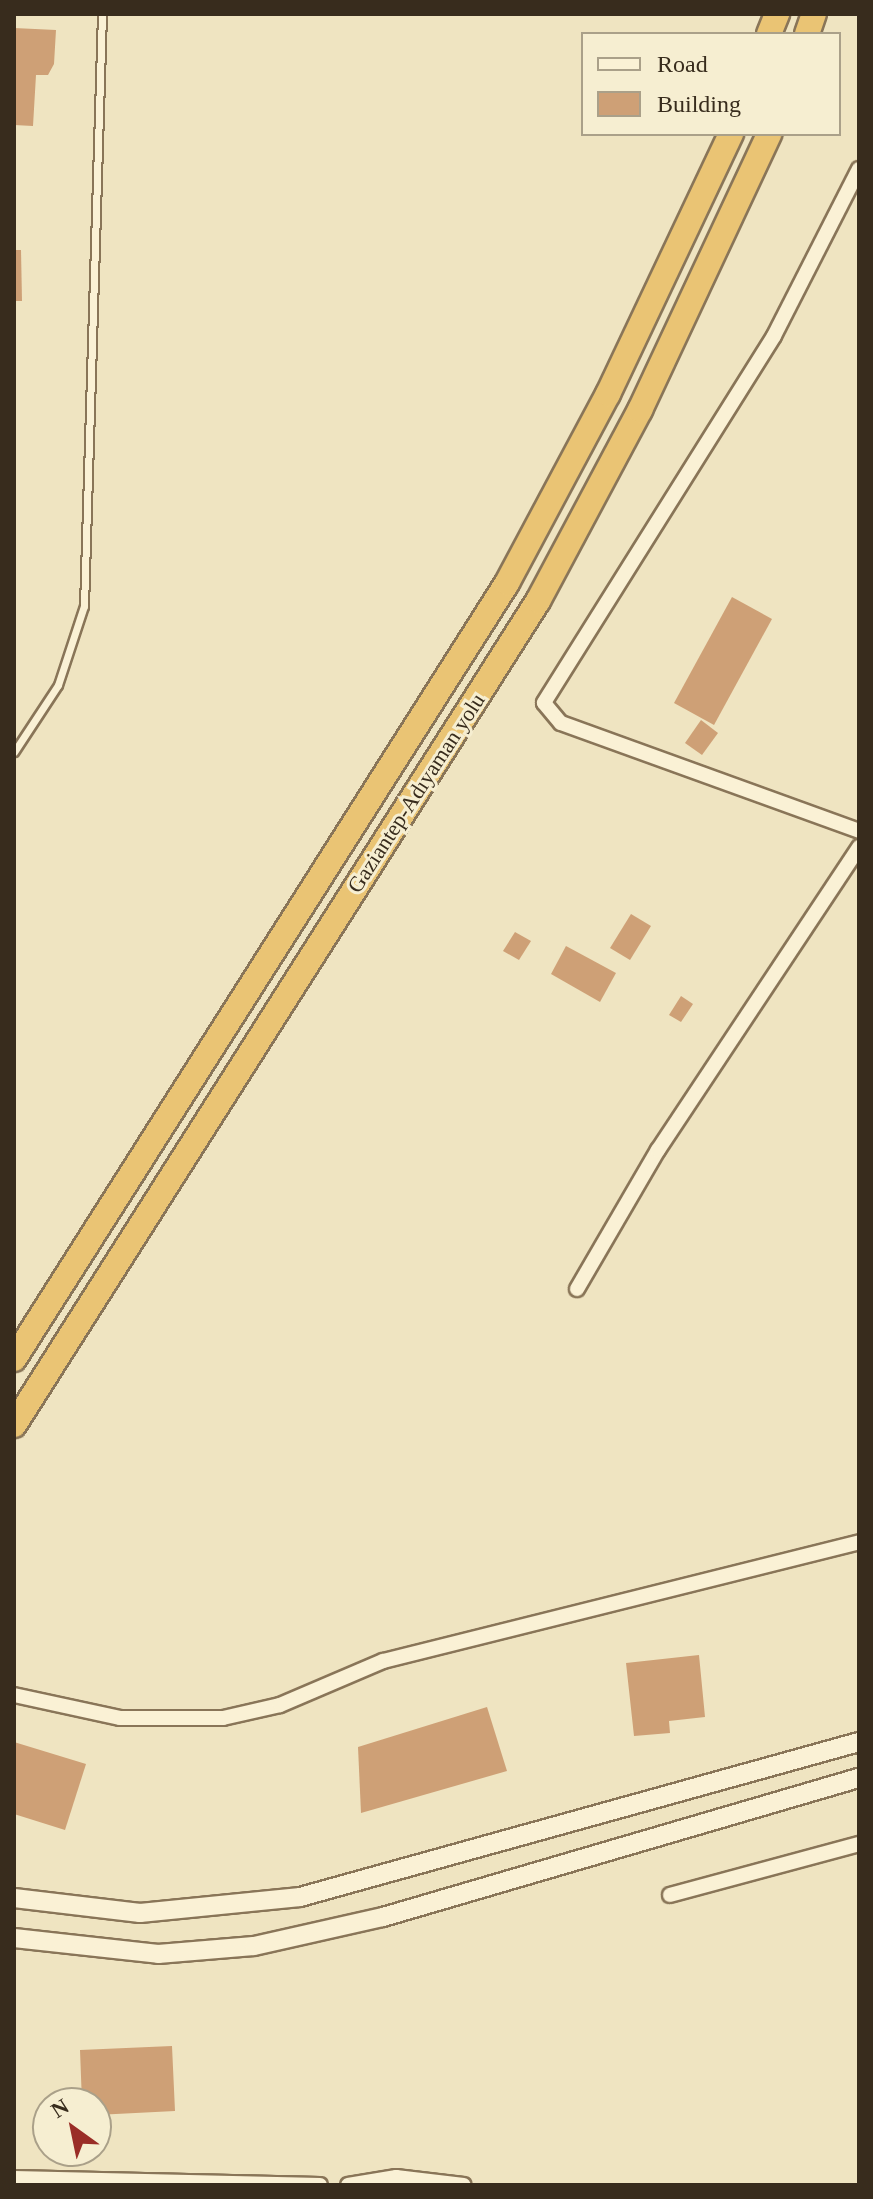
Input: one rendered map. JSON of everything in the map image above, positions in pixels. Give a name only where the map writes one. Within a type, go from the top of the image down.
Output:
[{"type":"highway","name":"Gaziantep-Adıyaman yolu","points":[[14,1359],[507,583],[615,380],[730,136]]},
{"type":"highway","name":"Gaziantep-Adıyaman yolu","points":[[14,1425],[538,601],[708,272],[768,136]]},
{"type":"street","points":[[859,169],[781,324],[544,703],[561,723],[859,831]]},
{"type":"street","points":[[577,1289],[658,1150],[859,847]]},
{"type":"street","points":[[14,1695],[132,1719],[252,1713],[383,1661],[859,1542]]},
{"type":"street","points":[[14,1898],[140,1913],[300,1897],[859,1742]]},
{"type":"street","points":[[14,1938],[158,1954],[254,1946],[397,1913],[859,1778]]},
{"type":"street","points":[[670,1895],[859,1844]]},
{"type":"street","points":[[348,2185],[396,2177],[464,2185]]},
{"type":"street","points":[[14,2178],[320,2185]]},
{"type":"lane","points":[[14,752],[58,685],[84,606],[102,14]]},
{"type":"building","points":[[14,28],[56,30],[54,64],[48,75],[36,75],[33,126],[14,125]]},
{"type":"building","points":[[14,250],[21,250],[22,301],[14,301]]},
{"type":"building","points":[[732,597],[772,619],[714,725],[674,703]]},
{"type":"building","points":[[701,720],[718,733],[702,755],[685,743]]},
{"type":"building","points":[[631,914],[651,926],[630,960],[610,948]]},
{"type":"building","points":[[515,932],[531,941],[519,960],[503,951]]},
{"type":"building","points":[[566,946],[616,973],[600,1002],[551,974]]},
{"type":"building","points":[[681,996],[693,1004],[681,1022],[669,1015]]},
{"type":"building","points":[[699,1655],[705,1717],[669,1721],[670,1733],[634,1736],[626,1663]]},
{"type":"building","points":[[487,1707],[507,1771],[361,1813],[358,1747]]},
{"type":"building","points":[[14,1742],[86,1764],[65,1830],[14,1814]]},
{"type":"building","points":[[172,2046],[175,2111],[112,2114],[112,2087],[81,2087],[80,2050]]}]
